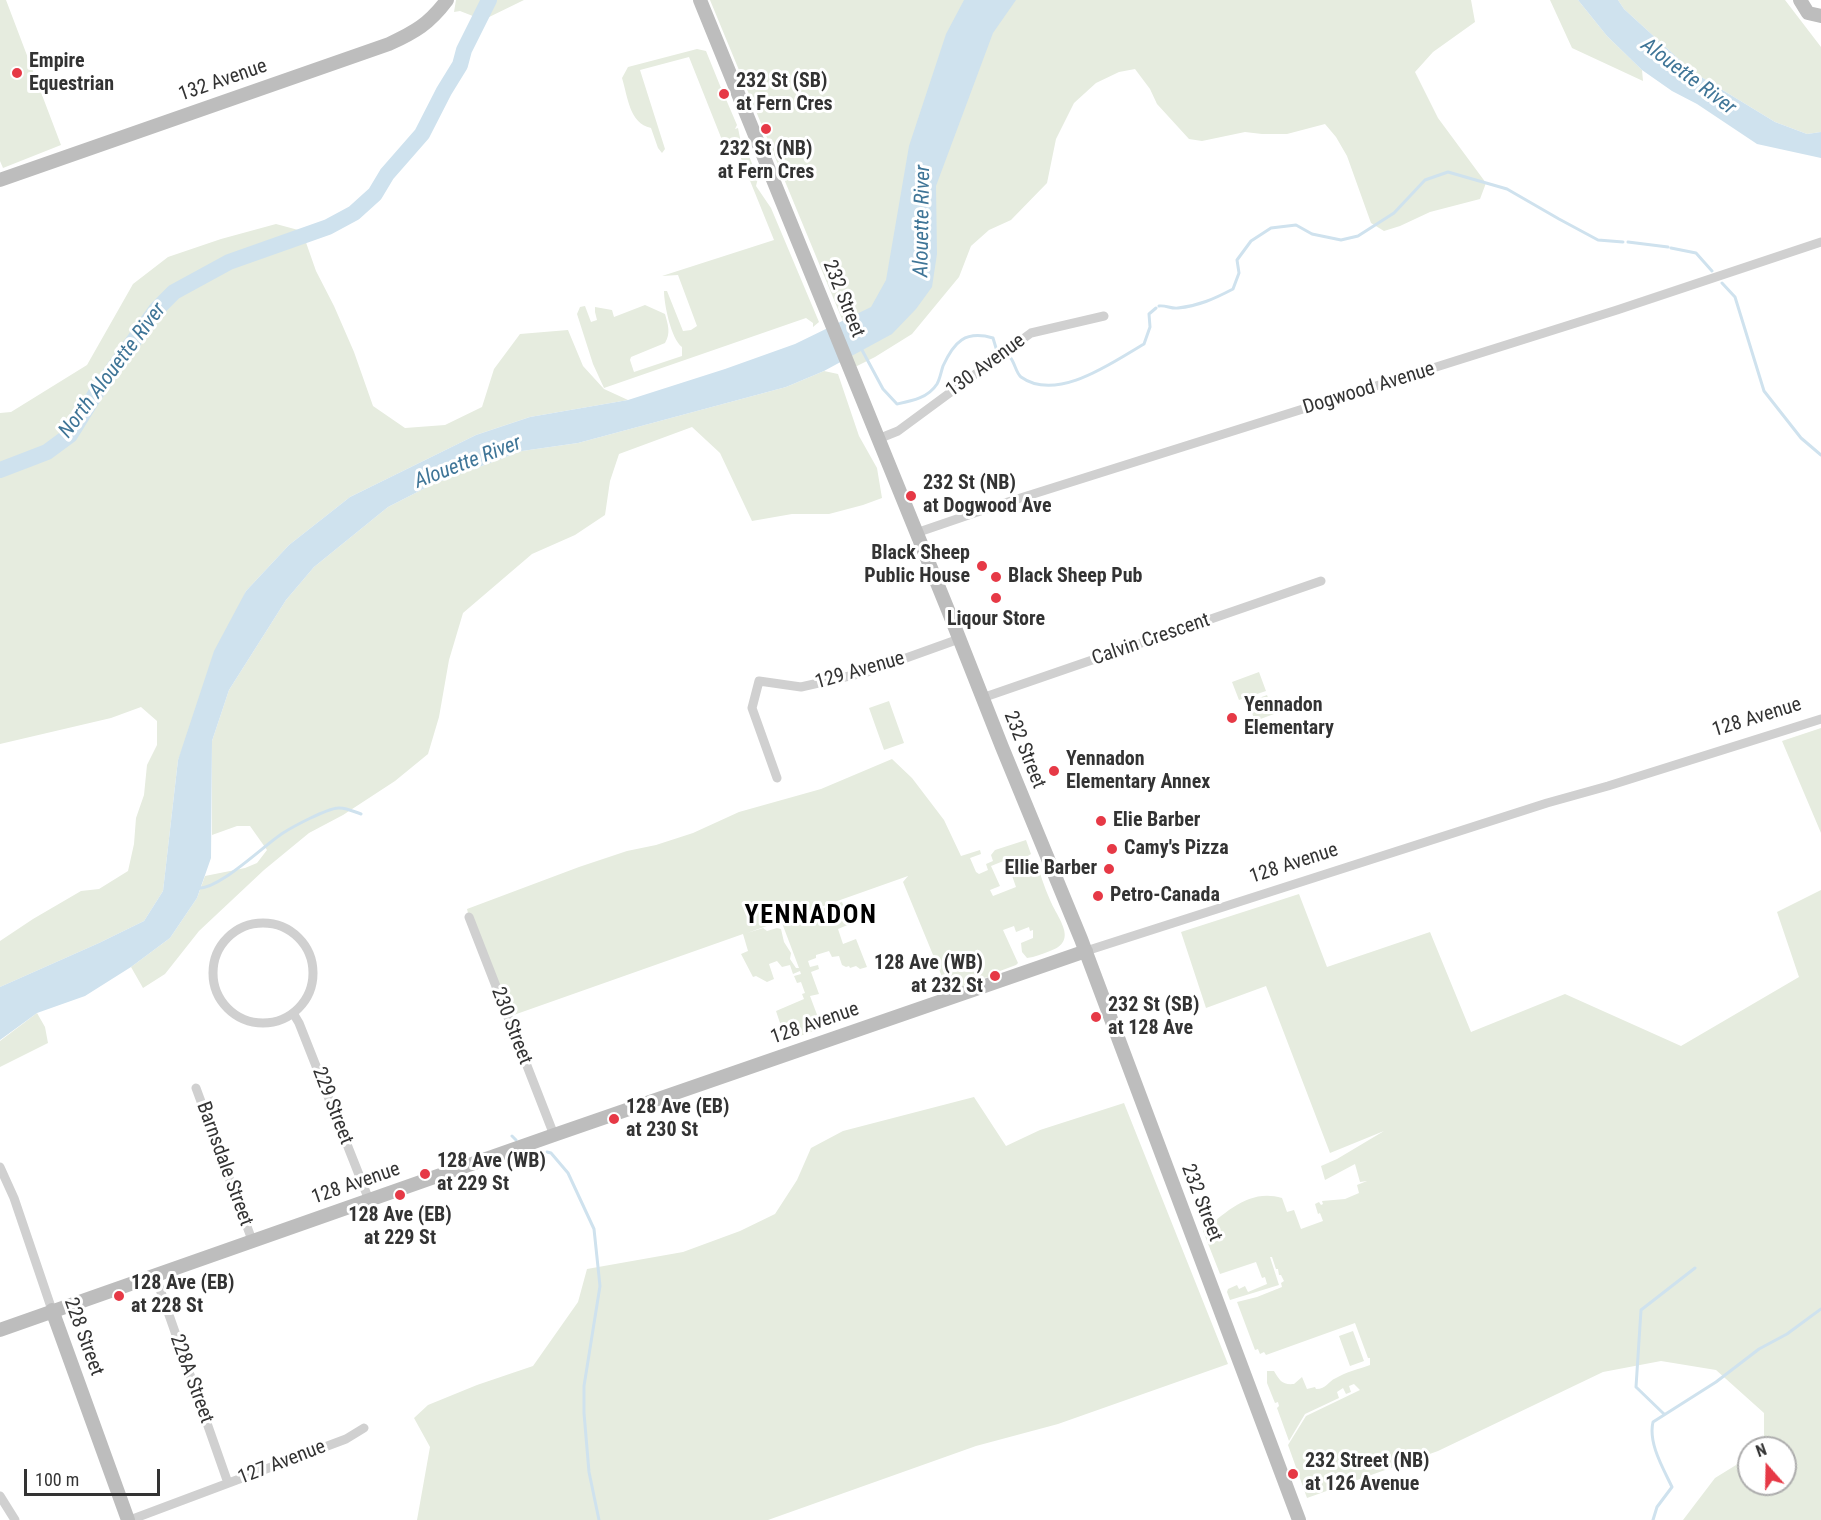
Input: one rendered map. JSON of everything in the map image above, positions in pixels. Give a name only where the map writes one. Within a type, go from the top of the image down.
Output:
[{"type":"main road","name":"132 Avenue","points":[[0,180],[389,44],[420,29],[447,0]]},
{"type":"main road","name":"232 Street","points":[[699,0],[1086,951],[1299,1520]]},
{"type":"main road","points":[[1800,0],[1804,9],[1817,16],[1821,28]]},
{"type":"main road","name":"128 Avenue","points":[[0,1330],[252,1240],[1086,951]]},
{"type":"main road","name":"228 Street","points":[[52,1310],[129,1520]]},
{"type":"street","name":"Dogwood Avenue","points":[[916,533],[1001,504],[1617,310],[1821,242]]},
{"type":"street","name":"130 Avenue","points":[[878,439],[898,431],[1031,333],[1104,316]]},
{"type":"street","name":"Calvin Crescent","points":[[982,698],[1321,581]]},
{"type":"street","name":"129 Avenue","points":[[777,778],[752,708],[759,681],[801,687],[867,672],[959,639]]},
{"type":"street","name":"128 Avenue","points":[[1086,951],[1547,803],[1603,788],[1821,719]]},
{"type":"street","name":"230 Street","points":[[469,917],[554,1135]]},
{"type":"street","points":[[273,924],[295,935],[306,947],[312,962],[311,987],[304,1001],[292,1013],[270,1022],[254,1022],[238,1016],[226,1006],[217,992],[214,968],[218,952],[234,933],[248,926],[273,924]]},
{"type":"street","name":"229 Street","points":[[292,1013],[299,1023],[369,1200]]},
{"type":"street","name":"Barnsdale Street","points":[[196,1088],[252,1240]]},
{"type":"street","name":"228 Street","points":[[0,1167],[14,1198],[52,1310]]},
{"type":"street","name":"228A Street","points":[[154,1275],[228,1483]]},
{"type":"street","name":"127 Avenue","points":[[129,1520],[346,1439],[364,1428]]},
{"type":"street","points":[[0,1496],[15,1520]]},
{"type":"shaded area","name":"Empire Equestrian","points":[[0,0],[6,0],[61,145],[3,168],[0,161]]},
{"type":"shaded area","points":[[456,0],[524,0],[483,20],[460,11],[454,12]]},
{"type":"shaded area","points":[[710,0],[1471,0],[1475,22],[1433,52],[1415,72],[1438,118],[1486,183],[1480,199],[1430,212],[1384,231],[1371,223],[1347,156],[1325,124],[1287,134],[1245,132],[1202,141],[1189,139],[1157,104],[1150,89],[1135,69],[1119,72],[1096,83],[1074,103],[1056,139],[1047,183],[1011,220],[989,230],[971,246],[959,277],[912,334],[851,369],[847,357],[856,353]]},
{"type":"shaded area","points":[[1550,0],[1578,0],[1607,36],[1642,70],[1643,81],[1572,48]]},
{"type":"shaded area","points":[[1618,0],[1785,0],[1821,47],[1821,132],[1807,134],[1775,122],[1693,72],[1624,9]]},
{"type":"shaded area","points":[[697,49],[706,51],[721,88],[718,90],[722,98],[725,97],[737,125],[735,129],[738,128],[741,143],[726,150],[689,57],[640,70],[665,149],[662,153],[651,128],[638,121],[630,108],[622,78],[628,67]]},
{"type":"shaded area","points":[[744,155],[749,156],[758,178],[756,186],[771,208],[819,322],[813,327],[813,323],[806,318],[604,388],[593,364],[577,314],[580,307],[585,306],[591,322],[597,320],[595,307],[612,310],[614,317],[645,305],[665,314],[668,332],[665,343],[631,357],[634,372],[682,356],[682,347],[669,321],[664,291],[667,291],[683,331],[697,326],[678,275],[662,276],[774,240],[740,156],[732,157]]},
{"type":"shaded area","points":[[276,224],[302,231],[316,271],[354,352],[373,406],[405,428],[445,425],[482,407],[494,369],[520,334],[568,330],[583,366],[604,389],[628,400],[530,417],[476,435],[350,497],[289,545],[246,591],[178,760],[163,891],[144,921],[0,987],[0,941],[81,891],[99,889],[128,871],[134,844],[136,818],[144,795],[147,765],[157,745],[157,721],[141,707],[111,718],[0,744],[0,413],[11,412],[87,365],[133,284],[168,257]]},
{"type":"shaded area","points":[[824,371],[838,374],[859,436],[877,468],[882,498],[829,514],[792,514],[752,521],[720,453],[692,427],[619,454],[610,481],[605,515],[575,535],[532,554],[463,613],[449,660],[439,717],[428,754],[395,781],[343,815],[309,833],[264,870],[199,931],[165,974],[143,988],[131,967],[170,938],[197,898],[205,876],[245,868],[257,863],[267,850],[250,826],[237,826],[212,835],[212,741],[229,690],[286,600],[314,567],[388,507],[433,484],[522,451],[578,443],[786,387]]},
{"type":"shaded area","points":[[1259,672],[1266,691],[1239,700],[1232,682]]},
{"type":"shaded area","points":[[1267,695],[1274,714],[1255,721],[1248,702]]},
{"type":"shaded area","points":[[889,701],[904,743],[884,750],[869,708]]},
{"type":"shaded area","points":[[1821,728],[1821,833],[1782,741]]},
{"type":"shaded area","points":[[892,759],[912,778],[944,820],[961,856],[980,850],[981,854],[970,858],[979,874],[988,870],[986,864],[993,861],[991,855],[995,850],[1026,840],[1031,854],[1023,859],[1011,858],[991,866],[1000,886],[990,890],[993,896],[1016,887],[1010,870],[1036,860],[1048,895],[1064,929],[1065,935],[1059,947],[1027,958],[1022,952],[1021,943],[1033,938],[1033,930],[1030,931],[1029,927],[1016,932],[1014,926],[1003,930],[1018,963],[992,974],[992,977],[981,978],[946,994],[943,992],[945,984],[903,882],[908,876],[747,933],[763,928],[767,931],[781,929],[784,942],[791,953],[790,959],[796,968],[799,968],[782,923],[842,902],[850,924],[838,929],[843,944],[856,939],[867,967],[860,969],[856,966],[846,967],[842,965],[839,956],[832,957],[829,951],[816,955],[816,958],[808,961],[810,967],[818,965],[819,969],[811,972],[819,994],[810,996],[822,1028],[786,1041],[776,1011],[804,999],[802,994],[805,993],[801,982],[797,983],[794,976],[801,974],[800,971],[793,974],[790,965],[782,967],[777,961],[769,964],[774,979],[767,982],[756,976],[753,977],[741,954],[748,951],[743,934],[508,1017],[467,909],[579,867],[693,833],[739,812],[821,789]]},
{"type":"shaded area","points":[[1821,890],[1821,1520],[1683,1520],[1715,1478],[1737,1464],[1737,1496],[1797,1496],[1797,1436],[1764,1436],[1764,1413],[1716,1370],[1661,1361],[1603,1372],[1438,1451],[1307,1498],[1288,1445],[1306,1416],[1360,1390],[1354,1384],[1349,1386],[1351,1392],[1346,1394],[1343,1388],[1337,1392],[1339,1398],[1305,1414],[1289,1441],[1277,1408],[1278,1402],[1275,1403],[1267,1383],[1267,1371],[1274,1371],[1284,1383],[1294,1384],[1302,1377],[1307,1389],[1315,1387],[1320,1389],[1348,1372],[1370,1365],[1370,1358],[1368,1358],[1355,1323],[1266,1355],[1264,1352],[1260,1354],[1258,1349],[1255,1350],[1237,1302],[1282,1287],[1281,1283],[1284,1281],[1270,1257],[1279,1285],[1230,1300],[1228,1289],[1237,1285],[1239,1289],[1245,1286],[1248,1292],[1267,1284],[1265,1277],[1262,1278],[1256,1262],[1220,1274],[1203,1231],[1239,1204],[1259,1196],[1282,1198],[1287,1212],[1294,1210],[1301,1229],[1323,1221],[1315,1204],[1319,1202],[1321,1205],[1322,1201],[1345,1199],[1359,1193],[1357,1185],[1367,1181],[1360,1182],[1355,1164],[1325,1180],[1321,1166],[1384,1131],[1330,1153],[1266,986],[1206,1008],[1181,932],[1299,894],[1327,967],[1430,932],[1471,1032],[1565,994],[1681,1046],[1799,977],[1777,912]]},
{"type":"shaded area","points":[[37,1013],[45,1027],[48,1043],[0,1067],[0,1041]]},
{"type":"shaded area","points":[[974,1097],[1006,1146],[1040,1130],[1124,1103],[1228,1364],[1058,1424],[976,1446],[768,1520],[417,1520],[430,1447],[414,1418],[428,1405],[533,1366],[578,1302],[587,1269],[683,1252],[740,1231],[775,1214],[797,1180],[811,1148],[843,1131]]},
{"type":"shaded area","points":[[1353,1331],[1364,1361],[1350,1366],[1339,1336]]},
{"type":"water","name":"Alouette River","points":[[964,0],[1016,0],[993,33],[936,186],[937,254],[932,287],[916,309],[892,334],[824,371],[786,387],[578,443],[522,451],[433,484],[388,507],[314,567],[286,600],[229,690],[212,741],[211,858],[197,898],[170,938],[131,967],[85,996],[37,1013],[0,1040],[0,987],[144,921],[163,891],[178,760],[214,651],[246,591],[289,545],[350,497],[476,435],[530,417],[628,400],[725,369],[795,344],[871,307],[886,280],[909,146],[946,34]]},
{"type":"water","name":"Alouette River","points":[[1578,0],[1618,0],[1624,9],[1693,72],[1775,122],[1807,134],[1821,132],[1821,158],[1757,144],[1697,104],[1672,91],[1642,70],[1607,36]]},
{"type":"waterway","name":"North Alouette River","points":[[0,470],[47,452],[70,435],[96,393],[156,310],[174,292],[229,262],[328,227],[354,213],[375,194],[387,174],[422,134],[460,65],[464,50],[489,0]]},
{"type":"waterway","points":[[1159,306],[1175,308],[1192,306],[1233,289],[1239,273],[1237,260],[1251,241],[1271,228],[1296,225],[1312,234],[1341,240],[1358,236],[1394,213],[1425,180],[1448,172],[1507,189],[1598,240],[1623,242]]},
{"type":"waterway","points":[[1628,242],[1668,247]]},
{"type":"waterway","points":[[1671,248],[1696,253],[1712,271]]},
{"type":"waterway","points":[[1722,283],[1735,297],[1764,391],[1801,438],[1821,455]]},
{"type":"waterway","points":[[1010,357],[1019,375],[1035,384],[1068,383],[1101,369],[1144,344],[1150,327],[1149,314],[1156,308]]},
{"type":"waterway","points":[[862,350],[883,389],[897,404],[929,393],[938,382],[947,358],[956,344],[962,340],[975,336],[993,338],[996,348]]},
{"type":"waterway","points":[[197,888],[217,882],[283,833],[302,822],[333,809],[347,809],[361,814]]},
{"type":"waterway","points":[[512,1136],[516,1140]]},
{"type":"waterway","points":[[547,1152],[551,1153],[568,1173],[594,1229],[600,1286],[584,1386],[584,1413],[589,1472],[599,1520]]},
{"type":"waterway","points":[[1664,1414],[1636,1387],[1641,1310],[1695,1268]]},
{"type":"waterway","points":[[1653,1520],[1657,1507],[1672,1487],[1654,1447],[1653,1422],[1716,1382],[1759,1349],[1787,1334],[1821,1309]]},
{"type":"place","name":"Empire Equestrian","points":[[17,73]]},
{"type":"place","name":"232 St (SB) at Fern Cres","points":[[724,94]]},
{"type":"place","name":"232 St (NB) at Fern Cres","points":[[766,129]]},
{"type":"place","name":"232 St (NB) at Dogwood Ave","points":[[911,496]]},
{"type":"place","name":"Black Sheep Public House","points":[[982,566]]},
{"type":"place","name":"Black Sheep Pub","points":[[996,577]]},
{"type":"place","name":"Liqour Store","points":[[996,598]]},
{"type":"place","name":"Yennadon Elementary","points":[[1232,718]]},
{"type":"place","name":"Yennadon Elementary Annex","points":[[1054,771]]},
{"type":"place","name":"Elie Barber","points":[[1101,821]]},
{"type":"place","name":"Camy's Pizza","points":[[1112,849]]},
{"type":"place","name":"Ellie Barber","points":[[1109,869]]},
{"type":"place","name":"Petro-Canada","points":[[1098,896]]},
{"type":"place","name":"128 Ave (WB) at 232 St","points":[[995,976]]},
{"type":"place","name":"232 St (SB) at 128 Ave","points":[[1096,1017]]},
{"type":"place","name":"128 Ave (EB) at 230 St","points":[[614,1119]]},
{"type":"place","name":"128 Ave (WB) at 229 St","points":[[425,1174]]},
{"type":"place","name":"128 Ave (EB) at 229 St","points":[[400,1195]]},
{"type":"place","name":"128 Ave (EB) at 228 St","points":[[119,1296]]},
{"type":"place","name":"232 Street (NB) at 126 Avenue","points":[[1293,1474]]},
{"type":"district","name":"YENNADON","points":[[811,916]]}]
